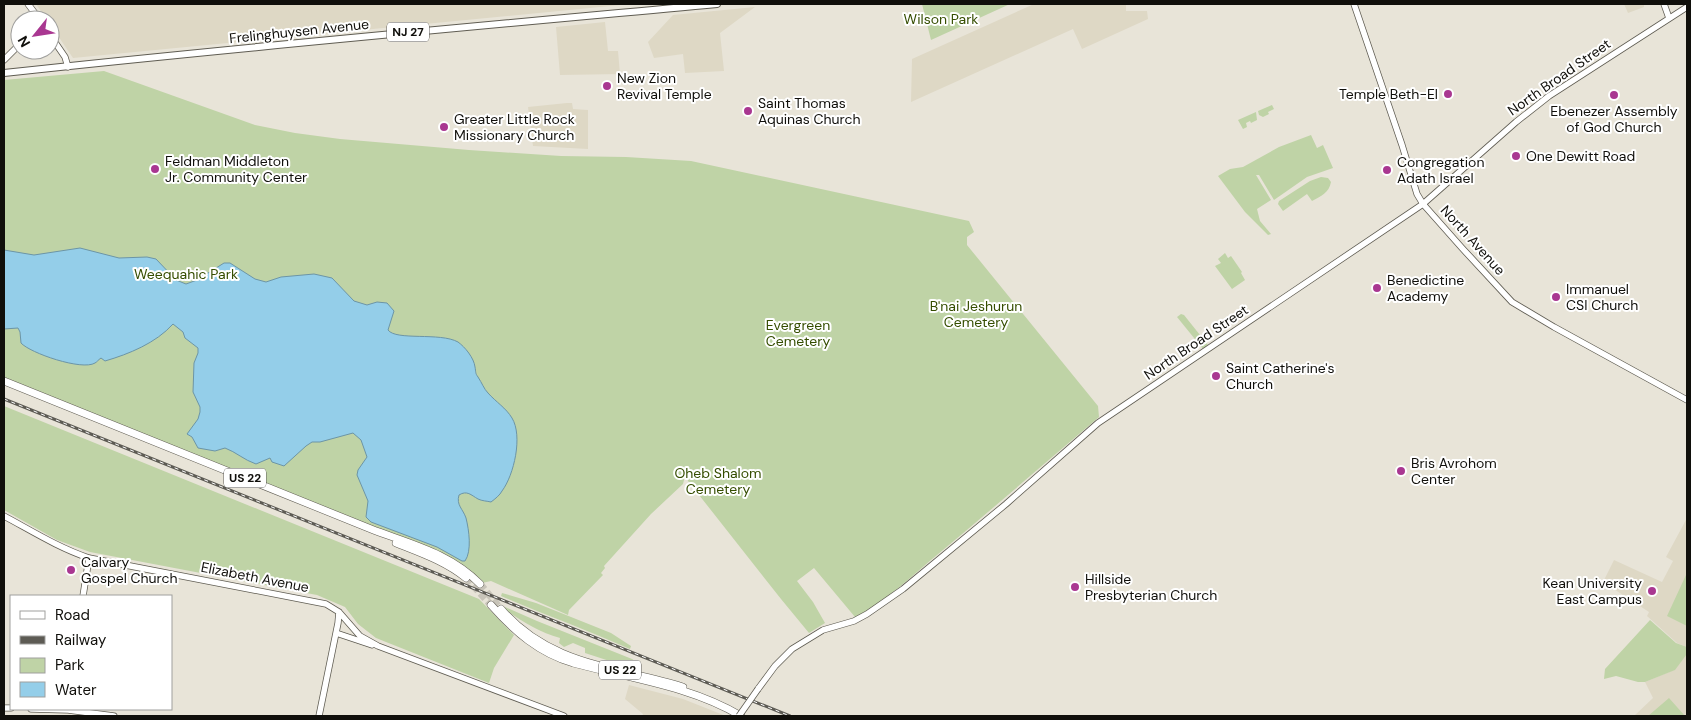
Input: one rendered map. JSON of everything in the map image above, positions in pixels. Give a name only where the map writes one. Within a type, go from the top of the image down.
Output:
[{"type":"highway","name":"US 22","points":[[4,381],[371,529],[430,550],[457,565],[480,584]]},
{"type":"highway","name":"US 22","points":[[4,386],[428,555],[445,563],[466,578]]},
{"type":"highway","name":"US 22","points":[[492,605],[518,633],[550,654],[573,663],[690,694],[726,708],[740,716]]},
{"type":"highway","name":"US 22","points":[[501,609],[524,632],[539,643],[555,651],[579,660],[688,688],[728,704],[749,716]]},
{"type":"main road","name":"Frelinghuysen Avenue","points":[[4,73],[717,4]]},
{"type":"main road","name":"North Avenue","points":[[1354,4],[1417,194],[1423,204],[1512,302],[1687,400]]},
{"type":"main road","points":[[1664,4],[1669,18]]},
{"type":"main road","name":"North Broad Street","points":[[740,716],[777,663],[792,649],[823,630],[854,621],[868,614],[904,589],[1006,504],[1098,423],[1423,204],[1516,122],[1549,96],[1687,6]]},
{"type":"main road","points":[[60,51],[68,67]]},
{"type":"main road","name":"Elizabeth Avenue","points":[[4,516],[55,544],[89,558],[326,604],[339,612],[360,636],[378,646],[564,716]]},
{"type":"main road","points":[[83,595],[89,558]]},
{"type":"main road","points":[[319,716],[339,612]]},
{"type":"main road","points":[[336,633],[359,642],[378,646]]},
{"type":"main road","points":[[43,710],[114,716]]},
{"type":"shaded area","points":[[36,4],[631,4],[73,58],[60,39],[60,10],[40,10]]},
{"type":"shaded area","points":[[1034,4],[1126,4],[1126,11],[1147,11],[1148,19],[1082,49],[1073,29],[911,102],[912,59]]},
{"type":"shaded area","points":[[1624,4],[1644,4],[1644,7],[1628,13]]},
{"type":"shaded area","points":[[755,7],[720,33],[724,71],[685,73],[683,54],[654,58],[648,42],[673,15]]},
{"type":"shaded area","points":[[605,22],[608,51],[618,51],[620,74],[560,75],[556,27]]},
{"type":"shaded area","points":[[572,103],[573,109],[588,110],[588,149],[533,146],[528,107]]},
{"type":"shaded area","name":"Kean University East Campus","points":[[1687,518],[1687,647],[1677,643],[1647,616],[1649,612],[1603,582],[1614,560],[1662,582],[1673,561],[1666,557]]},
{"type":"shaded area","points":[[1687,654],[1687,716],[1634,716],[1653,698],[1645,682],[1674,670]]},
{"type":"shaded area","points":[[629,685],[683,699],[726,716],[642,716],[643,714],[625,699]]},
{"type":"green space","name":"Wilson Park","points":[[922,4],[1010,4],[931,40]]},
{"type":"green space","points":[[104,71],[255,125],[295,133],[340,139],[469,150],[691,161],[969,221],[974,232],[967,237],[967,245],[1098,406],[1099,417],[898,589],[855,617],[814,568],[797,581],[813,602],[825,623],[809,633],[688,481],[686,472],[683,484],[651,514],[604,566],[605,568],[601,573],[603,575],[569,610],[568,615],[491,581],[482,583],[456,561],[427,546],[375,528],[4,377],[4,80]]},
{"type":"green space","points":[[1272,105],[1274,109],[1268,112],[1269,114],[1263,117],[1259,115],[1258,111]]},
{"type":"green space","points":[[1256,112],[1257,120],[1246,123],[1247,127],[1243,129],[1238,120]]},
{"type":"green space","points":[[1311,135],[1317,148],[1323,145],[1333,168],[1307,177],[1274,200],[1259,175],[1256,175],[1271,200],[1257,209],[1260,221],[1271,234],[1268,235],[1245,212],[1218,176],[1230,169],[1243,167],[1279,147]]},
{"type":"green space","points":[[1321,177],[1328,178],[1331,182],[1324,194],[1312,201],[1307,194],[1283,211],[1278,204],[1279,201],[1310,181]]},
{"type":"green space","points":[[1225,253],[1228,258],[1231,256],[1245,280],[1232,289],[1215,266],[1221,263],[1218,259]]},
{"type":"green space","points":[[1181,314],[1184,315],[1208,345],[1203,349],[1177,317]]},
{"type":"green space","points":[[4,406],[479,599],[514,635],[494,668],[489,683],[376,638],[358,624],[345,607],[317,595],[90,552],[57,540],[4,510]]},
{"type":"green space","points":[[1687,576],[1687,626],[1667,616]]},
{"type":"green space","points":[[502,593],[536,603],[611,633],[631,646],[630,649],[501,596]]},
{"type":"green space","points":[[505,607],[632,659],[641,665],[637,670],[585,653],[585,648],[573,643],[564,647],[559,643],[560,638],[531,626],[504,609]]},
{"type":"green space","points":[[1650,620],[1676,643],[1687,647],[1687,654],[1675,670],[1645,682],[1616,676],[1604,679],[1605,669]]},
{"type":"green space","points":[[1669,698],[1685,716],[1648,716]]},
{"type":"water","points":[[80,248],[119,258],[147,257],[156,259],[176,280],[186,284],[197,280],[224,263],[230,263],[255,279],[266,282],[281,277],[314,274],[332,278],[354,301],[367,305],[377,302],[387,303],[394,311],[388,330],[393,333],[409,336],[441,337],[461,344],[471,356],[476,374],[485,390],[512,418],[517,435],[516,455],[513,466],[506,484],[499,495],[491,502],[480,500],[467,493],[459,495],[458,502],[466,518],[469,534],[469,552],[465,561],[437,547],[371,522],[366,517],[368,501],[357,475],[358,470],[367,457],[361,440],[353,433],[320,442],[312,442],[284,466],[272,462],[270,458],[256,464],[225,448],[215,451],[198,448],[192,437],[187,434],[198,419],[200,412],[200,407],[193,392],[194,363],[198,348],[185,338],[183,332],[173,324],[159,337],[142,347],[105,361],[101,358],[95,363],[88,365],[68,363],[45,356],[21,343],[18,328],[4,329],[4,250],[34,255]]},
{"type":"tunnel","points":[[466,578],[491,605]]},
{"type":"tunnel","points":[[480,584],[501,609]]},
{"type":"railway","points":[[4,399],[790,716]]},
{"type":"place","name":"New Zion Revival Temple","points":[[607,86]]},
{"type":"place","name":"Temple Beth-El","points":[[1448,94]]},
{"type":"place","name":"Ebenezer Assembly of God Church","points":[[1614,95]]},
{"type":"place","name":"Saint Thomas Aquinas Church","points":[[748,111]]},
{"type":"place","name":"Greater Little Rock Missionary Church","points":[[444,127]]},
{"type":"place","name":"One Dewitt Road","points":[[1516,156]]},
{"type":"place","name":"Feldman Middleton Jr. Community Center","points":[[155,169]]},
{"type":"place","name":"Congregation Adath Israel","points":[[1387,170]]},
{"type":"place","name":"Benedictine Academy","points":[[1377,288]]},
{"type":"place","name":"Immanuel CSI Church","points":[[1556,297]]},
{"type":"place","name":"Saint Catherine's Church","points":[[1216,376]]},
{"type":"place","name":"Bris Avrohom Center","points":[[1401,471]]},
{"type":"place","name":"Calvary Gospel Church","points":[[71,570]]},
{"type":"place","name":"Hillside Presbyterian Church","points":[[1075,587]]},
{"type":"place","name":"Kean University East Campus","points":[[1652,591]]},
{"type":"park label","name":"Weequahic Park","points":[[186,274]]},
{"type":"park label","name":"B'nai Jeshurun Cemetery","points":[[976,314]]},
{"type":"park label","name":"Evergreen Cemetery","points":[[798,334]]},
{"type":"park label","name":"Oheb Shalom Cemetery","points":[[718,482]]}]
